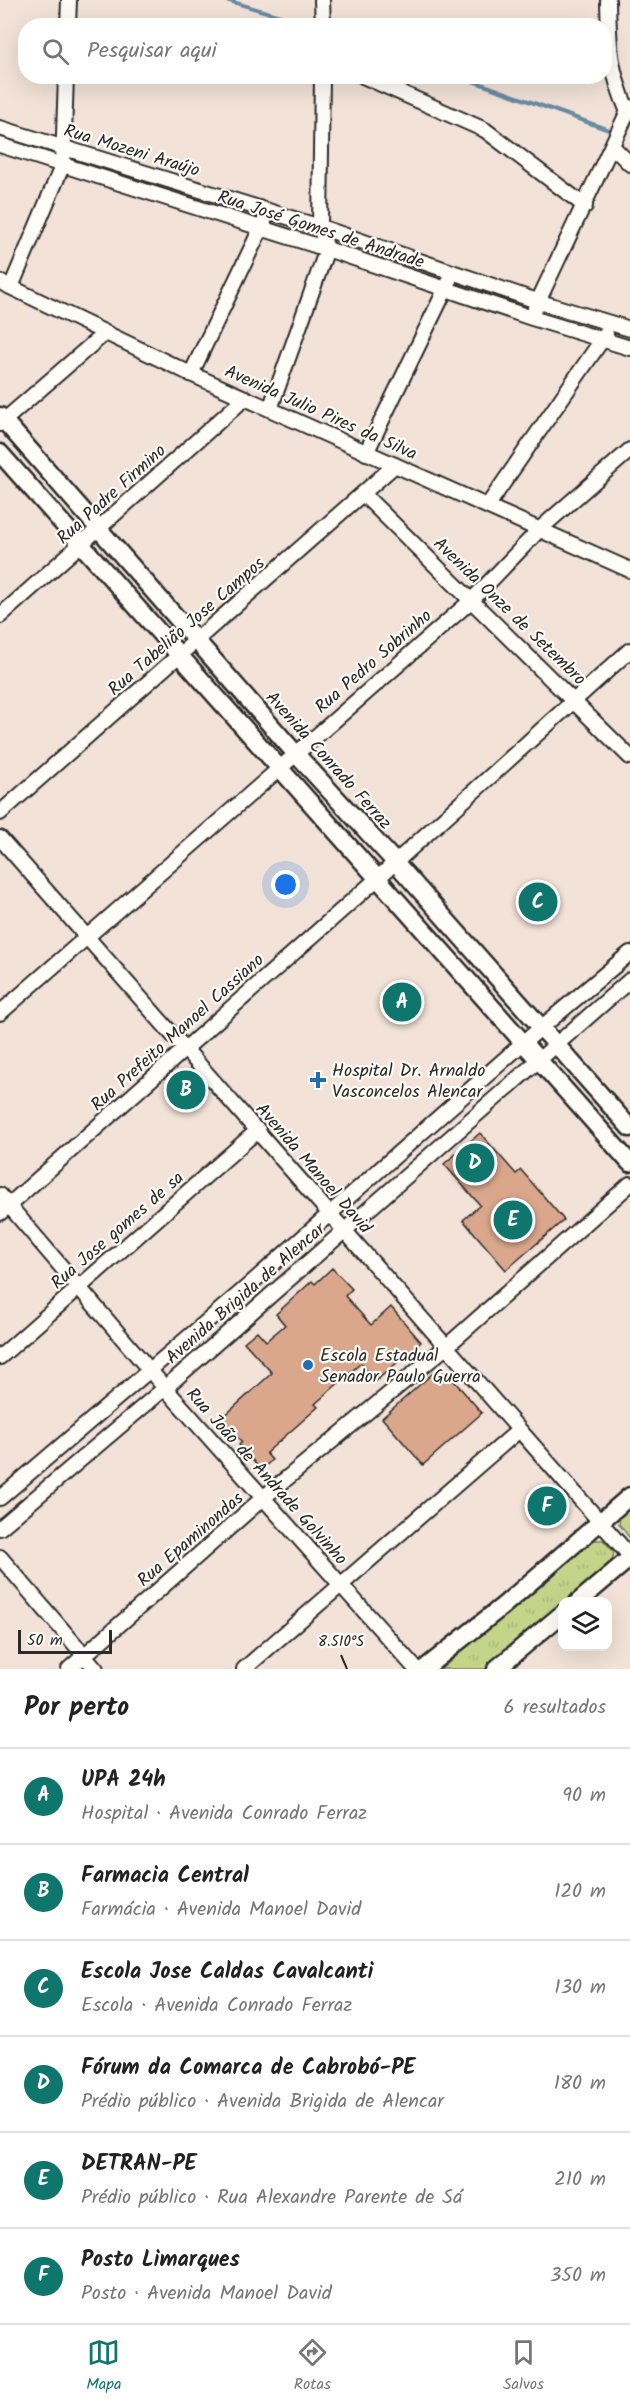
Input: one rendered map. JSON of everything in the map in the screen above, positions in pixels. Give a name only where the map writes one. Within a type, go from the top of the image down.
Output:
[{"type":"street","points":[[68,18],[69,0]]},
{"type":"street","points":[[322,0],[322,18]]},
{"type":"street","points":[[608,0],[608,18]]},
{"type":"street","points":[[531,318],[537,301],[585,206],[629,110],[612,72]]},
{"type":"street","points":[[5,284],[63,164],[66,84]]},
{"type":"street","points":[[270,409],[327,249],[320,227],[322,84]]},
{"type":"street","points":[[381,84],[485,130],[585,206]]},
{"type":"street","name":"Rua Mozeni Araújo","points":[[0,128],[320,227],[537,301],[630,329]]},
{"type":"street","name":"Rua José Gomes de Andrade","points":[[0,144],[327,249],[531,318],[630,348]]},
{"type":"street","points":[[612,146],[630,164]]},
{"type":"street","points":[[191,374],[262,229],[267,211]]},
{"type":"street","points":[[366,453],[446,289],[452,271]]},
{"type":"street","name":"Avenida Julio Pires da Silva","points":[[5,284],[191,374],[630,570]]},
{"type":"street","points":[[488,505],[603,340],[611,323]]},
{"type":"street","points":[[1,420],[105,333]]},
{"type":"street","name":"Rua Padre Firmino","points":[[0,616],[245,398]]},
{"type":"street","name":"Avenida Conrado Ferraz","points":[[1,420],[630,1128]]},
{"type":"street","name":"Rua Pedro Sobrinho","points":[[0,1013],[472,600],[540,530],[630,450]]},
{"type":"street","points":[[0,453],[630,1163]]},
{"type":"street","name":"Rua Tabelião Jose Campos","points":[[0,813],[394,465]]},
{"type":"street","name":"Avenida Onze de Setembro","points":[[363,494],[575,700],[630,757]]},
{"type":"street","points":[[133,602],[150,586]]},
{"type":"street","name":"Rua Prefeito Manoel Cassiano","points":[[3,1204],[184,1050],[630,650]]},
{"type":"street","points":[[235,717],[250,701]]},
{"type":"street","points":[[329,823],[344,807]]},
{"type":"street","name":"Avenida Manoel David","points":[[0,838],[630,1557]]},
{"type":"street","points":[[453,962],[468,947]]},
{"type":"street","name":"Avenida Brigida de Alencar","points":[[0,1498],[240,1293],[523,1043],[630,954]]},
{"type":"street","name":"Avenida Brigida de Alencar","points":[[0,1528],[165,1388],[630,980]]},
{"type":"street","points":[[591,1119],[607,1102]]},
{"type":"street","points":[[443,1114],[459,1130]]},
{"type":"street","name":"Rua Jose gomes de sa","points":[[0,1357],[258,1130]]},
{"type":"street","name":"Rua Epaminondas","points":[[69,1669],[264,1498],[447,1346],[630,1184]]},
{"type":"street","name":"Rua João de Andrade Golvinho","points":[[3,1204],[416,1669]]},
{"type":"street","points":[[240,1293],[254,1308]]},
{"type":"street","points":[[244,1669],[518,1431]]},
{"type":"street","points":[[63,1444],[78,1461]]},
{"type":"street","points":[[424,1669],[601,1523],[630,1496]]},
{"type":"street","points":[[0,1557],[96,1669]]},
{"type":"street","points":[[584,1597],[630,1557]]},
{"type":"street","points":[[496,1669],[558,1617]]},
{"type":"green space","points":[[630,1504],[629,1537],[619,1524],[621,1512]]},
{"type":"green space","points":[[590,1540],[603,1540],[614,1552],[611,1565],[574,1597],[558,1597],[558,1610],[491,1669],[441,1669]]},
{"type":"building","points":[[480,1133],[516,1174],[521,1170],[564,1220],[506,1270],[463,1220],[480,1205],[444,1164]]},
{"type":"building","points":[[332,1268],[352,1289],[345,1296],[371,1325],[391,1307],[421,1342],[376,1381],[361,1363],[315,1404],[318,1407],[266,1453],[272,1460],[261,1470],[239,1445],[242,1442],[221,1419],[272,1373],[244,1342],[257,1331],[266,1341],[285,1325],[276,1314],[312,1281],[315,1284]]},
{"type":"building","points":[[441,1366],[482,1413],[423,1465],[382,1418]]},
{"type":"waterway","points":[[226,0],[287,18]]},
{"type":"waterway","points":[[481,84],[609,130]]},
{"type":"place","name":"Escola Jose Caldas Cavalcanti","points":[[538,902]]},
{"type":"place","name":"UPA 24h","points":[[402,1002]]},
{"type":"place","name":"Hospital Dr. Arnaldo Vasconcelos Alencar","points":[[318,1080]]},
{"type":"place","name":"Farmacia Central","points":[[186,1090]]},
{"type":"place","name":"Fórum da Comarca de Cabrobó-PE","points":[[475,1163]]},
{"type":"place","name":"DETRAN-PE","points":[[513,1220]]},
{"type":"place","name":"Escola Estadual Senador Paulo Guerra","points":[[308,1365]]},
{"type":"place","name":"Posto Limarques","points":[[547,1506]]}]
